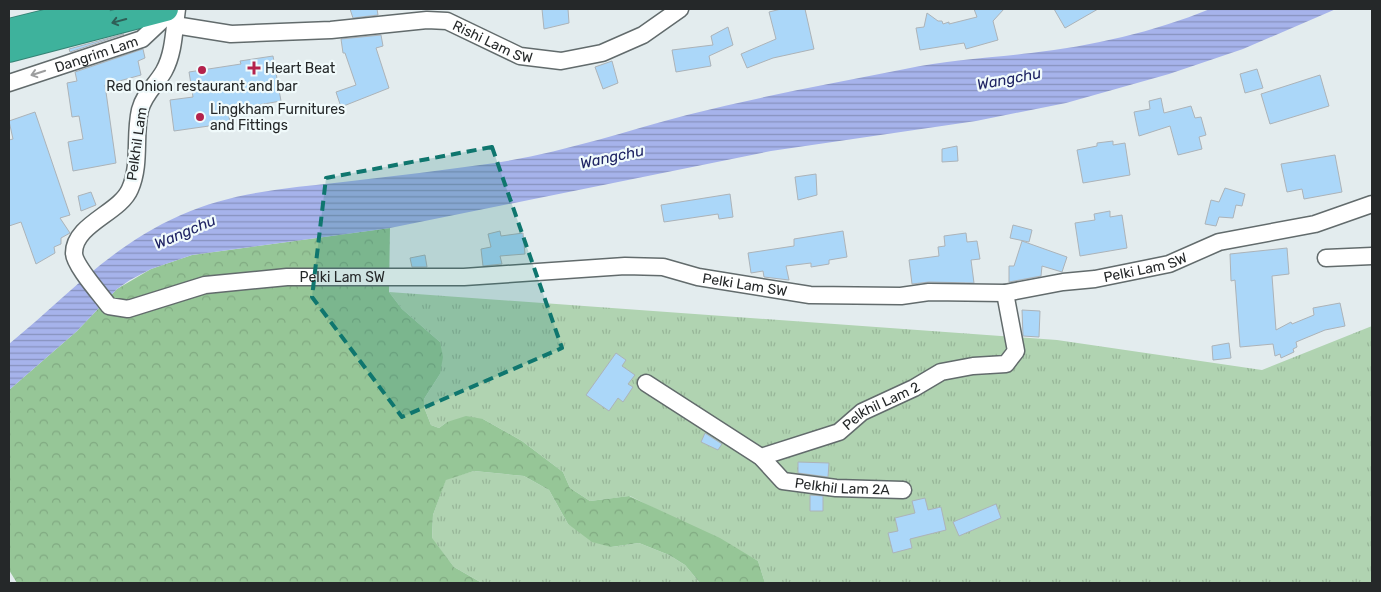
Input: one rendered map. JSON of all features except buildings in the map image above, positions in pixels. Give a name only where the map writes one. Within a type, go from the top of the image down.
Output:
[{"type":"highway","points":[[9,31],[98,9]]},
{"type":"highway","points":[[9,50],[173,13]]},
{"type":"street","name":"Rishi Lam SW","points":[[173,13],[231,34],[331,30],[427,20],[447,22],[520,56],[561,61],[602,53],[643,35],[680,9]]},
{"type":"street","name":"Dangrim Lam","points":[[9,83],[142,39],[173,13]]},
{"type":"street","name":"Pelkhil Lam","points":[[109,306],[74,254],[82,234],[89,226],[121,202],[130,190],[136,166],[136,146],[141,108],[144,98],[163,73],[170,60],[173,13]]},
{"type":"street","name":"Pelki Lam SW","points":[[109,306],[128,309],[205,285],[288,277],[464,277],[625,266],[663,267],[698,277],[810,295],[901,296],[929,292],[1005,293],[1062,282],[1095,280],[1169,264],[1219,242],[1314,224],[1372,204]]},
{"type":"street","points":[[1326,258],[1372,256]]},
{"type":"street","name":"Pelkhil Lam 2","points":[[761,457],[839,432],[862,412],[914,388],[942,372],[972,366],[1006,364],[1016,351],[1005,293]]},
{"type":"street","points":[[646,383],[761,457]]},
{"type":"street","name":"Pelkhil Lam 2A","points":[[761,457],[783,481],[836,488],[903,490]]},
{"type":"highlighted area","points":[[492,147],[562,348],[402,417],[312,297],[326,178]]},
{"type":"green space","points":[[390,228],[389,292],[402,309],[440,342],[443,357],[440,374],[424,399],[424,407],[431,425],[439,428],[447,422],[466,416],[483,419],[522,441],[563,472],[570,488],[590,501],[629,496],[720,538],[758,561],[765,583],[700,583],[685,565],[669,555],[639,543],[611,547],[592,542],[568,524],[549,490],[524,476],[474,471],[446,480],[433,515],[432,538],[454,567],[482,583],[17,583],[9,570],[9,390],[77,331],[117,289],[151,269],[192,255]]},
{"type":"green space","points":[[389,292],[1057,340],[1262,370],[1372,326],[1372,583],[765,583],[758,561],[630,496],[590,501],[570,488],[563,472],[522,441],[483,419],[447,422],[439,428],[431,425],[424,407],[424,399],[440,374],[440,342],[402,309]]},
{"type":"green space","points":[[474,471],[524,476],[549,490],[568,524],[611,547],[639,543],[669,555],[685,565],[700,583],[482,583],[454,567],[432,539],[433,515],[446,479]]},
{"type":"water","name":"Wangchu","points":[[1210,9],[1336,9],[1243,49],[1169,74],[1066,103],[976,121],[771,151],[390,228],[192,255],[151,269],[117,289],[77,331],[9,390],[9,344],[90,273],[132,241],[156,227],[200,207],[261,192],[519,159],[567,148],[687,115],[823,85],[936,63],[1054,50],[1100,42],[1167,25]]},
{"type":"place","name":"Heart Beat","points":[[254,68]]},
{"type":"place","name":"Red Onion restaurant and bar","points":[[202,70]]},
{"type":"place","name":"Lingkham Furnitures and Fittings","points":[[200,117]]}]
